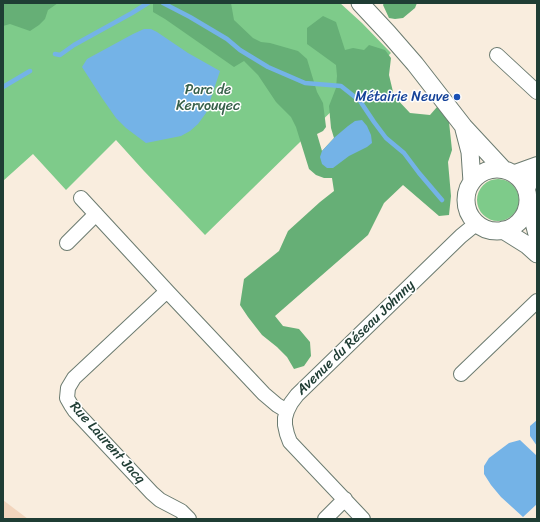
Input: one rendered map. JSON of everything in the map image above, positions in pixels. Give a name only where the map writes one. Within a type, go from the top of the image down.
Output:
[{"type":"street","points":[[360,3],[415,64],[464,127],[507,171]]},
{"type":"street","points":[[498,55],[537,92]]},
{"type":"street","points":[[464,127],[470,152],[472,182]]},
{"type":"street","points":[[507,171],[537,164]]},
{"type":"street","points":[[537,168],[528,195],[527,208],[524,216],[511,228],[503,230],[484,228],[471,217],[466,202],[469,186],[479,175],[492,169],[507,171],[519,177],[524,183],[528,195],[537,234]]},
{"type":"street","points":[[80,198],[264,394],[287,411],[285,425],[290,442],[363,519]]},
{"type":"street","points":[[67,244],[96,214]]},
{"type":"street","name":"Avenue du Réseau Johnny","points":[[287,411],[297,395],[461,236],[477,223]]},
{"type":"street","points":[[503,230],[537,254]]},
{"type":"street","name":"Rue Laurent Jacq","points":[[167,291],[74,378],[68,388],[68,398],[70,405],[75,411],[152,492],[163,502],[181,511],[189,519]]},
{"type":"street","points":[[461,374],[537,301]]},
{"type":"street","points":[[325,519],[345,499]]},
{"type":"shaded area","points":[[3,500],[28,519],[3,519]]},
{"type":"green space","name":"Parc de Kervouyec","points":[[3,3],[340,3],[391,53],[205,235],[116,140],[66,190],[33,154],[3,181]]},
{"type":"green space","points":[[3,3],[58,3],[48,10],[45,19],[39,25],[30,31],[10,24],[3,26]]},
{"type":"green space","points":[[153,3],[231,3],[234,20],[253,38],[261,42],[298,51],[307,59],[317,92],[323,103],[326,127],[323,131],[317,134],[322,151],[334,138],[331,128],[329,106],[336,88],[336,65],[307,44],[307,28],[323,16],[336,22],[345,50],[353,48],[364,50],[369,45],[385,50],[391,58],[389,75],[394,96],[410,113],[430,115],[437,107],[449,122],[452,150],[448,162],[451,196],[449,215],[439,216],[403,185],[384,203],[368,235],[275,316],[283,326],[299,329],[310,342],[311,356],[304,366],[294,369],[287,357],[262,335],[240,305],[244,279],[279,251],[288,231],[334,191],[332,178],[324,178],[316,175],[309,169],[296,127],[291,117],[276,102],[258,75],[244,61],[234,67],[153,12]]},
{"type":"green space","points":[[384,3],[417,3],[415,8],[403,18],[395,19],[389,18],[383,5]]},
{"type":"green space","points":[[494,179],[502,179],[510,182],[516,188],[519,200],[516,212],[510,218],[502,221],[494,221],[486,218],[480,212],[477,204],[477,196],[480,188],[486,182]]},
{"type":"water","points":[[144,29],[151,29],[157,32],[188,53],[220,71],[206,113],[198,124],[181,136],[146,143],[126,128],[116,118],[82,67],[87,59]]},
{"type":"water","points":[[362,120],[367,126],[371,135],[372,143],[349,156],[333,168],[327,168],[322,164],[320,157],[322,151],[348,126],[355,121]]},
{"type":"water","points":[[537,420],[537,446],[530,436],[530,426]]},
{"type":"water","points":[[520,440],[537,456],[537,504],[523,517],[501,497],[484,474],[484,466],[489,458],[509,443]]},
{"type":"waterway","points":[[55,54],[60,55],[74,45],[148,3]]},
{"type":"waterway","points":[[163,3],[227,39],[240,50],[268,67],[305,83],[341,86],[360,101],[386,138],[404,153],[442,200]]},
{"type":"waterway","points":[[3,87],[30,71]]},
{"type":"place","name":"Métairie Neuve","points":[[457,97]]}]
